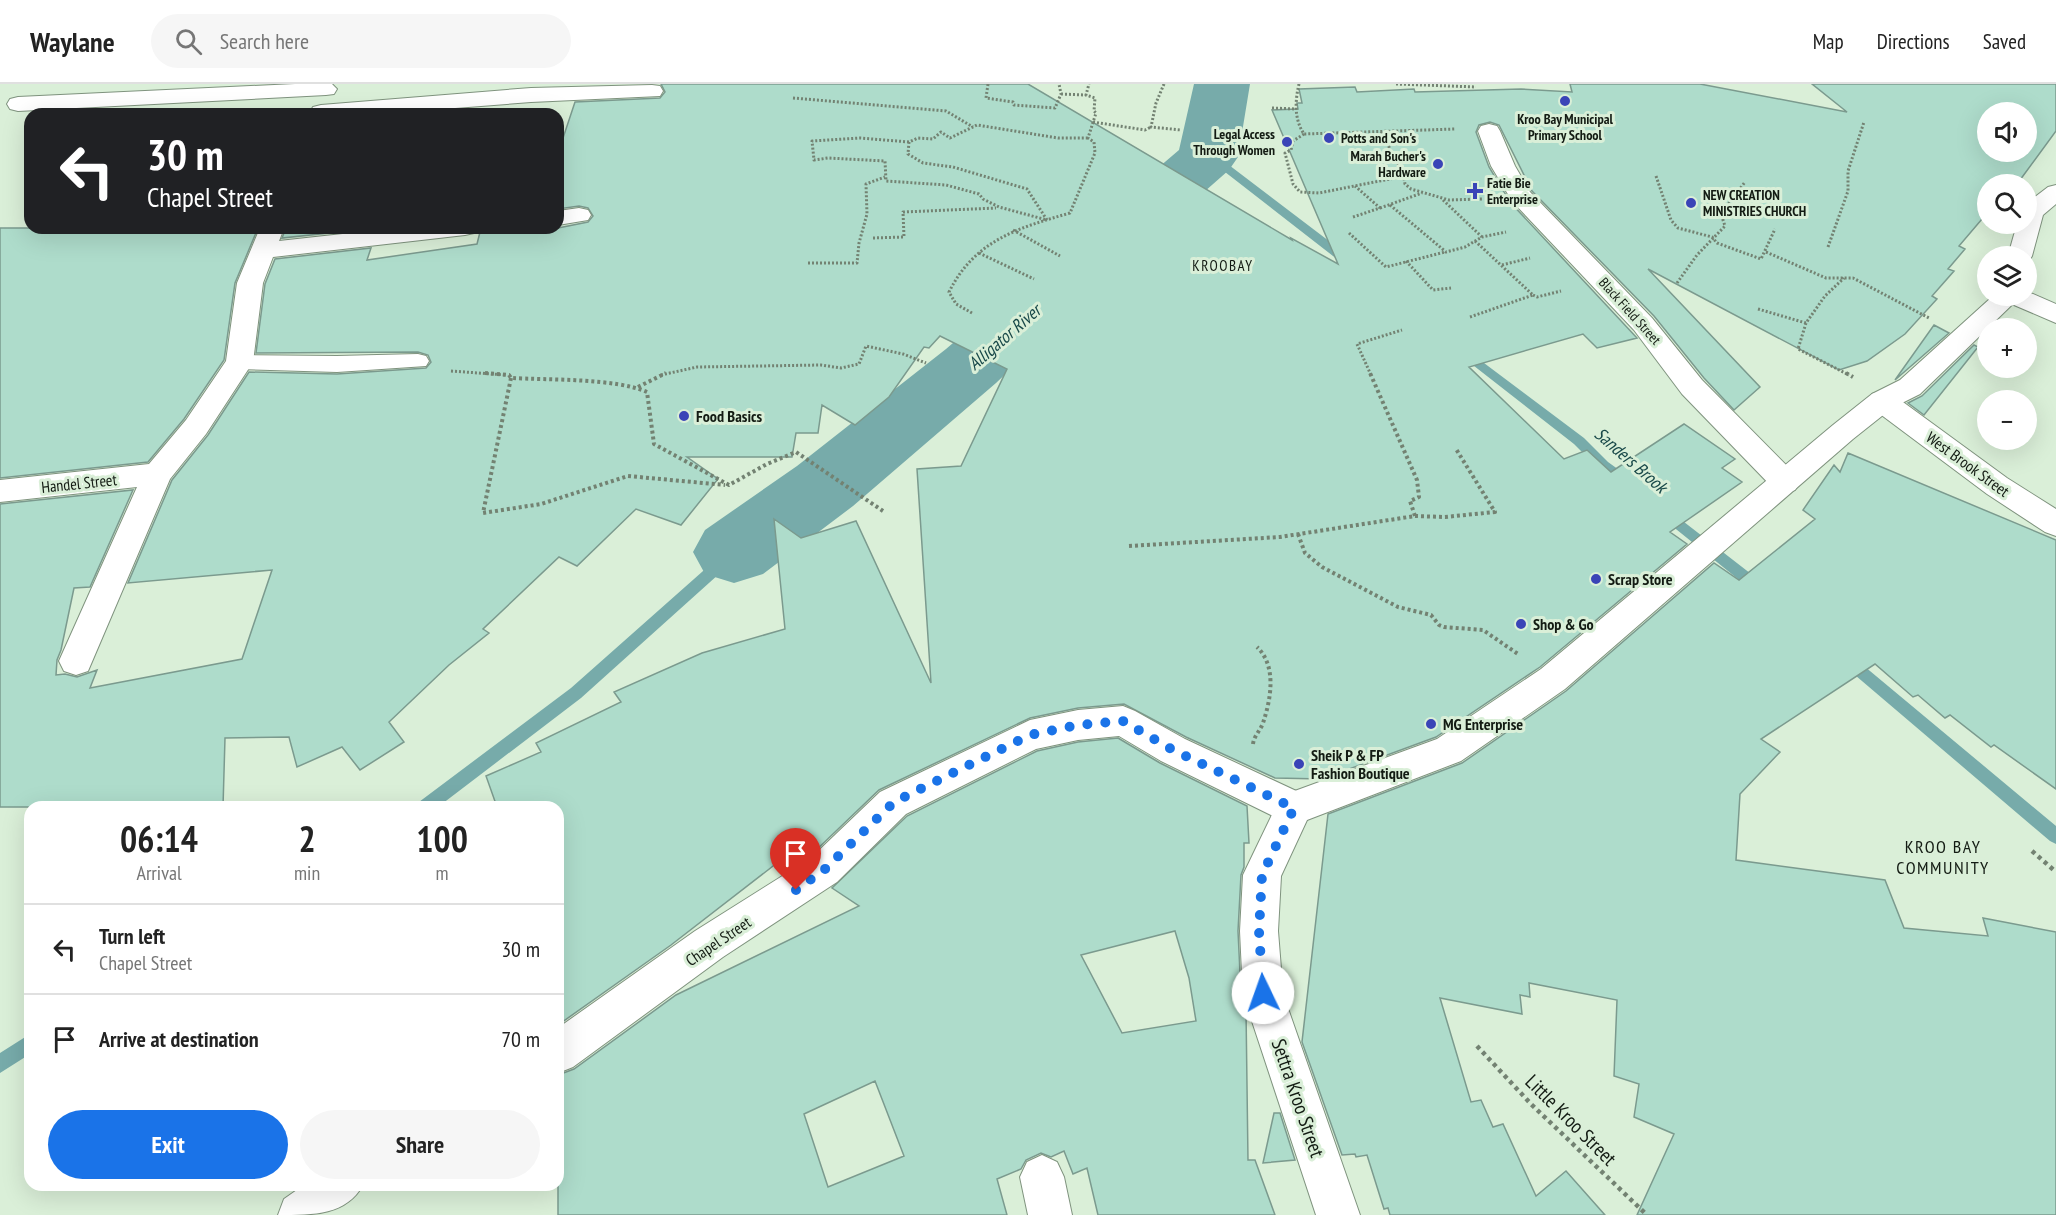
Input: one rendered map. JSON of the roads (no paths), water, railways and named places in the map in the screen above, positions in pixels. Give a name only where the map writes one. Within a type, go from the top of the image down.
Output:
[{"type":"street","points":[[18,104],[327,86],[321,108]]},
{"type":"street","points":[[379,108],[531,95],[652,91]]},
{"type":"street","name":"Black Field Street","points":[[1489,131],[1503,166],[1520,196],[1630,310],[1692,387],[1785,482]]},
{"type":"street","points":[[2023,246],[2032,212],[2056,192]]},
{"type":"street","points":[[76,662],[128,538],[158,474],[196,427],[239,362],[250,283],[268,239],[358,234]]},
{"type":"street","points":[[2037,305],[2056,314]]},
{"type":"street","points":[[1294,808],[1449,750],[1553,679],[1886,399],[1910,387],[1997,306]]},
{"type":"street","name":"West Brook Street","points":[[1886,399],[1997,486],[2056,524]]},
{"type":"street","name":"Handel Street","points":[[0,491],[158,474]]},
{"type":"street","name":"Chapel Street","points":[[564,1048],[709,944],[824,870],[893,803],[1030,735],[1078,725],[1123,721],[1173,750],[1294,808]]},
{"type":"street","name":"Settra Kroo Street","points":[[1294,808],[1262,875],[1259,931],[1263,993],[1338,1215]]},
{"type":"street","points":[[300,1215],[333,1191]]},
{"type":"lane","points":[[239,362],[337,364],[418,362]]},
{"type":"waterway","name":"Alligator River","points":[[734,552],[825,486],[971,366],[1098,251],[1208,157],[1222,84]]},
{"type":"waterway","name":"Sanders Brook","points":[[1219,100],[1220,163],[1346,260]]},
{"type":"waterway","name":"Sanders Brook","points":[[1464,352],[1579,441],[1603,465],[1628,483]]},
{"type":"waterway","name":"Sanders Brook","points":[[1666,513],[1759,588]]},
{"type":"waterway","points":[[433,801],[576,693],[734,552]]},
{"type":"waterway","name":"Sanders Brook","points":[[1847,660],[2056,836]]},
{"type":"waterway","points":[[0,1064],[24,1047]]},
{"type":"place","name":"Kroo Bay Municipal Primary School","points":[[1565,101]]},
{"type":"place","name":"Potts and Son's","points":[[1329,138]]},
{"type":"place","name":"Legal Access Through Women","points":[[1287,142]]},
{"type":"place","name":"Marah Bucher's Hardware","points":[[1438,164]]},
{"type":"place","name":"Fatie Bie Enterprise","points":[[1475,191]]},
{"type":"place","name":"NEW CREATION MINISTRIES CHURCH","points":[[1691,203]]},
{"type":"place","name":"Food Basics","points":[[684,416]]},
{"type":"place","name":"Scrap Store","points":[[1596,579]]},
{"type":"place","name":"Shop & Go","points":[[1521,624]]},
{"type":"place","name":"MG Enterprise","points":[[1431,724]]},
{"type":"place","name":"Sheik P & FP Fashion Boutique","points":[[1299,764]]},
{"type":"district","name":"KROOBAY","points":[[1223,265]]},
{"type":"district","name":"KROO BAY COMMUNITY","points":[[1943,856]]}]
